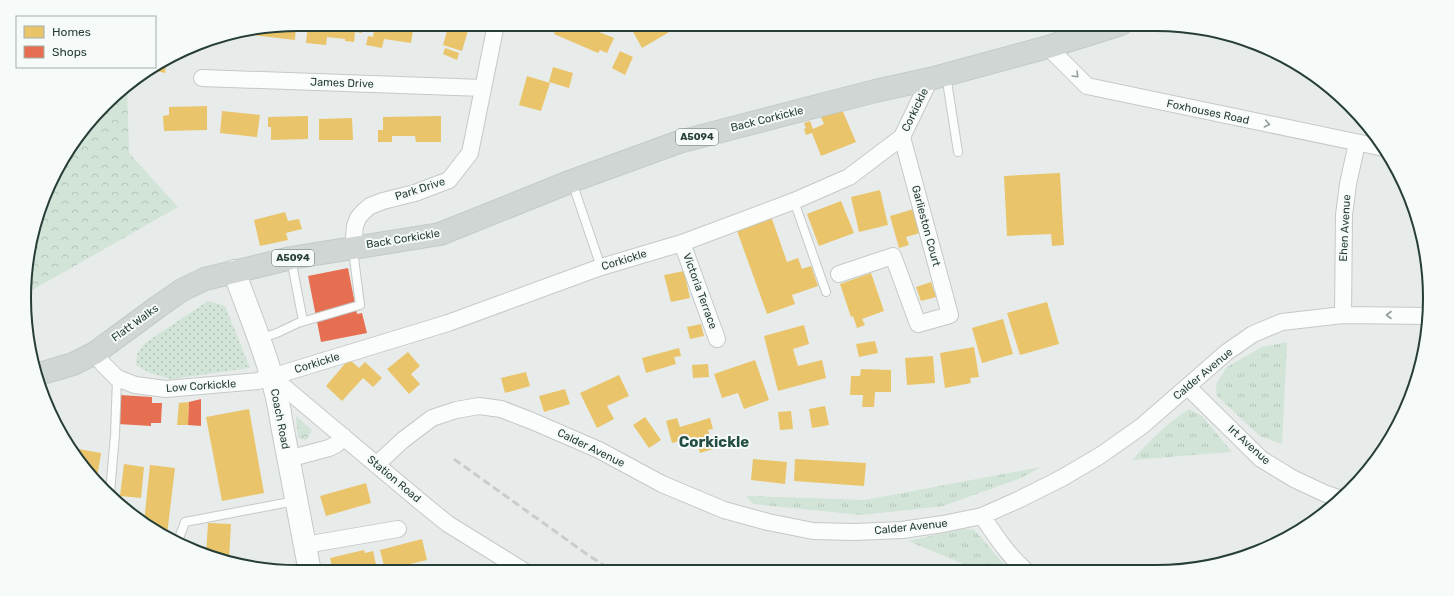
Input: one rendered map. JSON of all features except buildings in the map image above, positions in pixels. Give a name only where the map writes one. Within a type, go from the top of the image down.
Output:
[{"type":"main road","name":"A5094","points":[[1048,47],[1099,31]]},
{"type":"main road","name":"Back Corkickle","points":[[353,247],[440,234],[572,181],[679,142],[1048,47]]},
{"type":"main road","name":"A5094","points":[[234,271],[290,258],[353,247]]},
{"type":"main road","name":"Flatt Walks","points":[[42,373],[73,364],[95,353],[182,290],[205,279],[234,271]]},
{"type":"street","name":"Park Drive","points":[[353,247],[354,226],[358,218],[370,206],[415,193],[449,180],[470,153],[495,31]]},
{"type":"street","name":"Foxhouses Road","points":[[1048,47],[1087,86],[1376,146]]},
{"type":"street","name":"Corkickle","points":[[272,377],[448,323],[601,267],[682,242],[794,201],[849,177],[902,137],[938,76]]},
{"type":"street","name":"James Drive","points":[[202,78],[483,88]]},
{"type":"street","name":"Garlieston Court","points":[[839,274],[893,256],[918,324],[950,315],[902,137]]},
{"type":"street","name":"Ehen Avenue","points":[[1343,315],[1344,215],[1348,184],[1357,143]]},
{"type":"street","name":"Victoria Terrace","points":[[682,242],[718,339]]},
{"type":"street","name":"Coach Road","points":[[234,271],[272,377],[309,565]]},
{"type":"street","name":"Calder Avenue","points":[[376,465],[403,440],[432,418],[456,410],[479,406],[501,409],[532,420],[599,450],[662,484],[724,510],[768,522],[813,531],[854,532],[902,530],[982,516],[1062,478],[1101,455],[1142,426],[1227,352],[1253,334],[1282,322],[1343,315],[1422,316]]},
{"type":"street","name":"Low Corkickle","points":[[95,353],[103,364],[117,378],[135,385],[166,389],[258,381],[272,377]]},
{"type":"street","name":"Station Road","points":[[272,377],[448,524],[514,565]]},
{"type":"street","name":"Irt Avenue","points":[[1188,387],[1261,459],[1294,479],[1334,497]]},
{"type":"street","points":[[288,459],[329,448],[337,444],[343,436]]},
{"type":"street","points":[[982,516],[998,540],[1019,565]]},
{"type":"street","points":[[305,544],[398,529]]},
{"type":"lane","points":[[938,76],[958,152]]},
{"type":"lane","points":[[572,181],[601,267]]},
{"type":"lane","points":[[794,201],[826,292]]},
{"type":"lane","points":[[258,339],[277,333],[303,321],[360,305],[353,247]]},
{"type":"lane","points":[[290,258],[303,321]]},
{"type":"lane","points":[[110,488],[115,435],[117,378]]},
{"type":"lane","points":[[179,537],[185,522],[296,501]]},
{"type":"green space","points":[[127,93],[129,153],[178,207],[31,290],[33,263],[36,246],[51,196],[67,164],[86,135],[109,109]]},
{"type":"green space","points":[[208,301],[225,306],[250,368],[171,379],[150,373],[136,365],[137,354],[145,343]]},
{"type":"green space","points":[[1287,342],[1282,444],[1260,436],[1217,396],[1216,384],[1227,367],[1262,347]]},
{"type":"green space","points":[[1189,409],[1202,416],[1232,452],[1132,460],[1166,426]]},
{"type":"green space","points":[[296,416],[312,430],[306,440],[298,438]]},
{"type":"green space","points":[[1041,467],[1019,479],[943,506],[862,515],[753,504],[746,496],[865,500]]},
{"type":"green space","points":[[962,529],[974,530],[1005,565],[966,565],[908,541]]},
{"type":"railway","points":[[454,459],[604,565]]},
{"type":"district","name":"Corkickle","points":[[714,442]]}]
